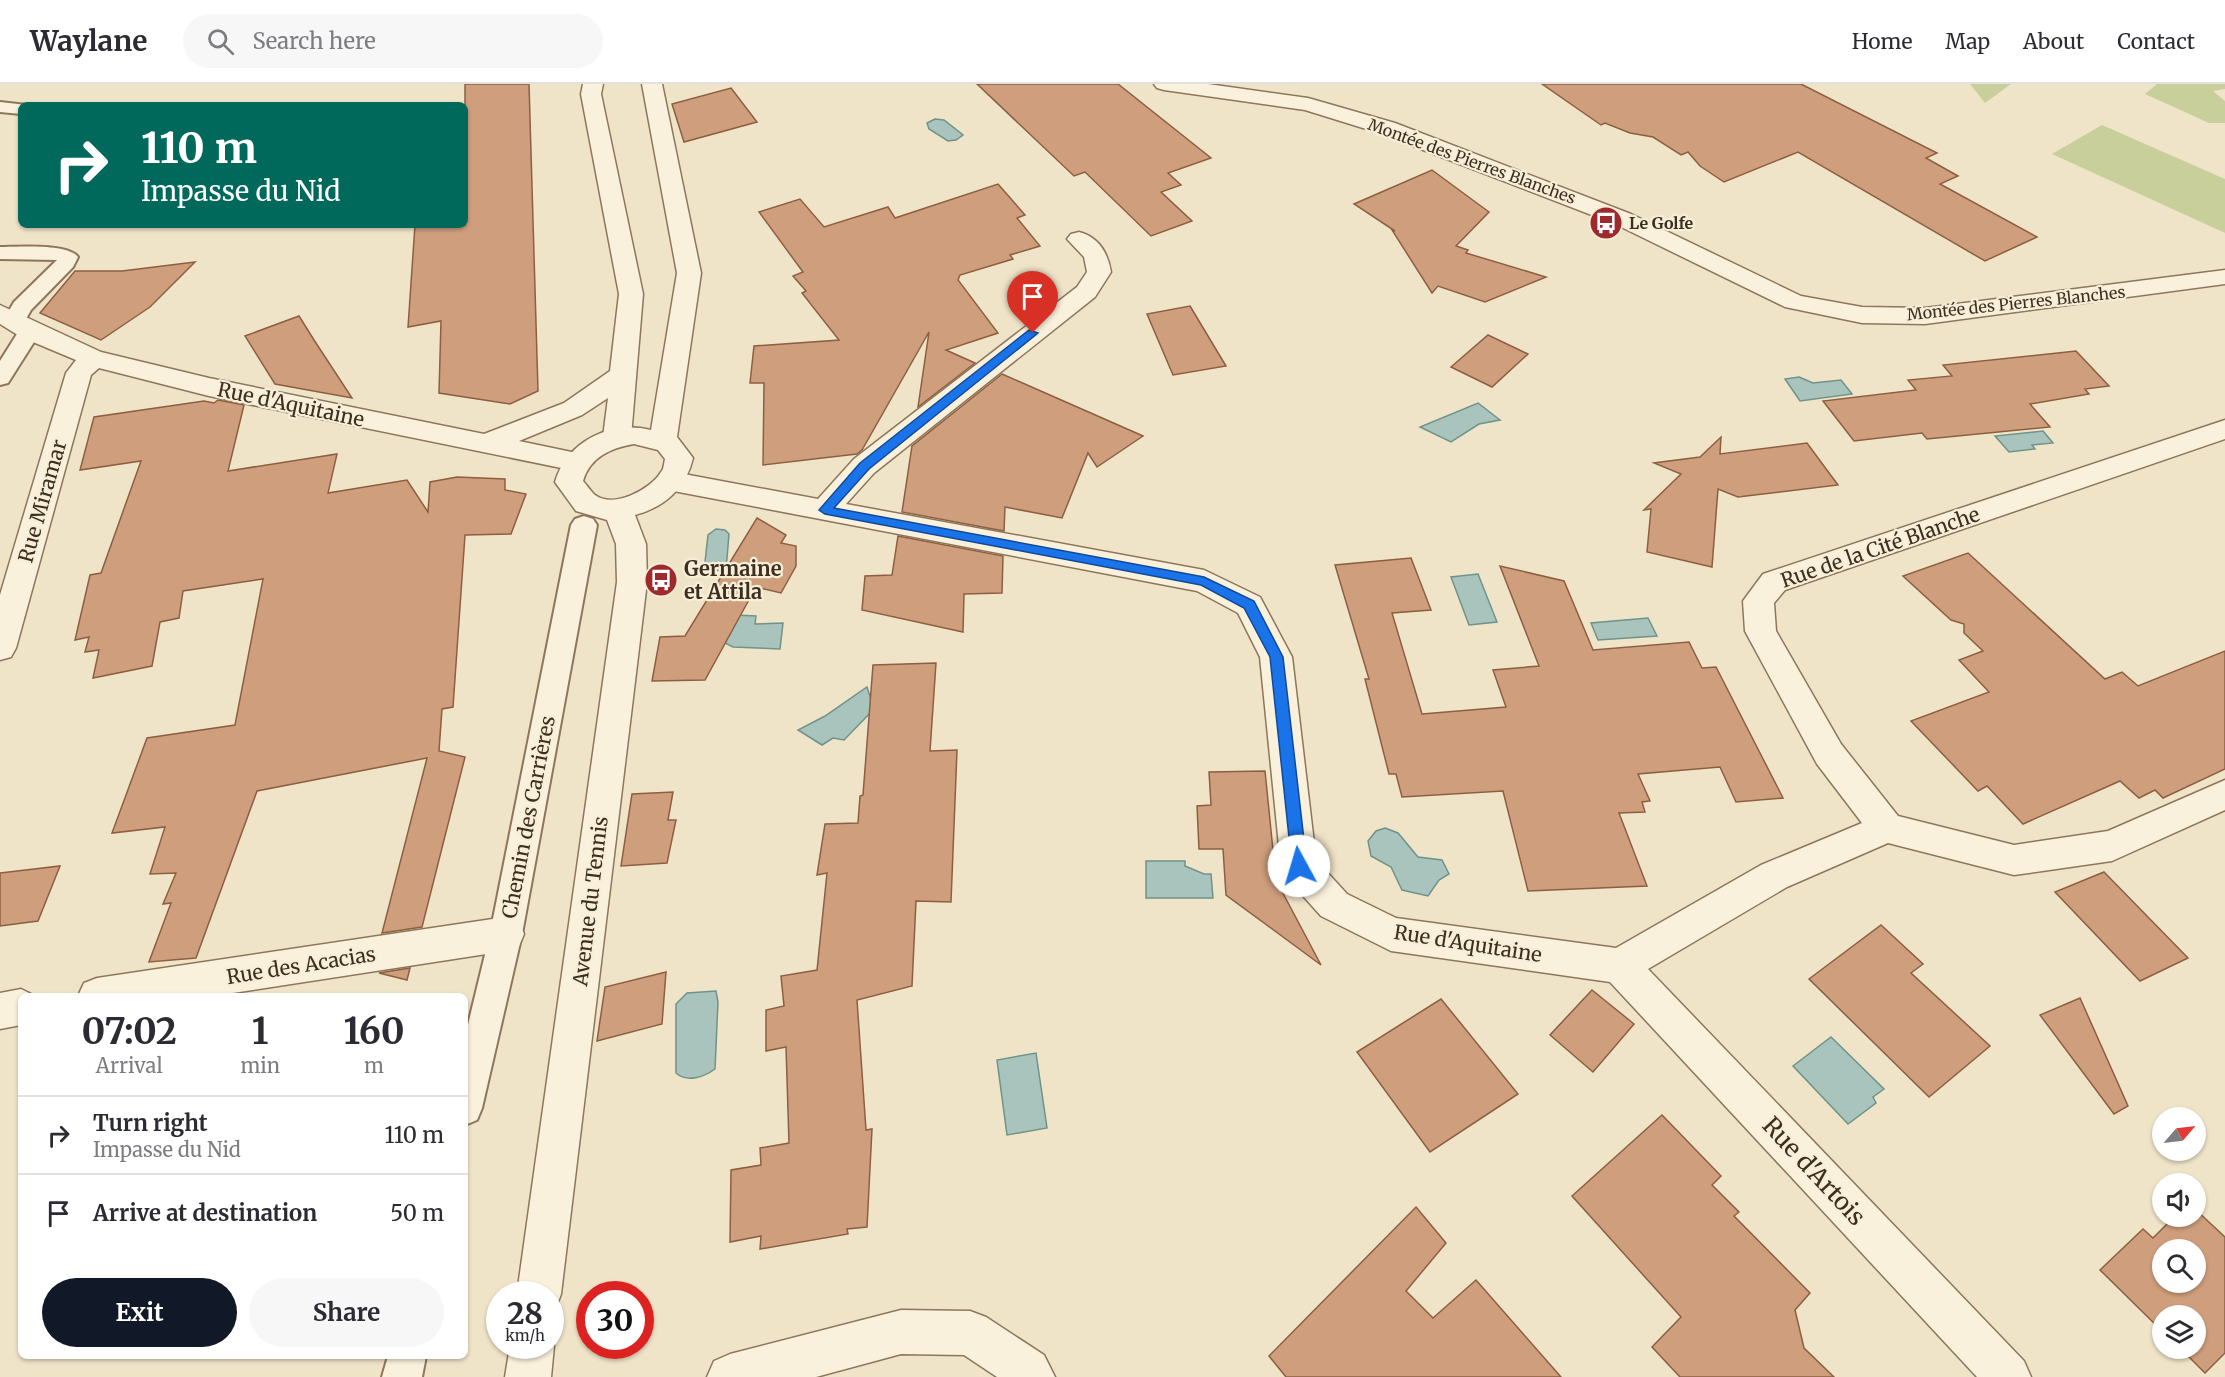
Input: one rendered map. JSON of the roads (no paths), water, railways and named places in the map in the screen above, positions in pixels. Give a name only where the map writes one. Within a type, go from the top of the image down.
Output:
[{"type":"street","points":[[593,84],[591,94],[631,294],[617,437]]},
{"type":"street","points":[[652,84],[689,273],[663,440]]},
{"type":"street","name":"Montée des Pierres Blanches","points":[[1164,84],[1308,104],[1387,128],[1496,168],[1623,219],[1794,303],[1862,315],[1925,316],[2225,277]]},
{"type":"street","points":[[825,510],[864,466],[1086,292],[1099,272],[1096,255],[1079,239]]},
{"type":"street","name":"Rue d'Aquitaine","points":[[15,322],[93,358],[209,387],[576,462]]},
{"type":"street","name":"Rue Miramar","points":[[0,648],[79,373],[93,358]]},
{"type":"street","points":[[485,444],[573,409],[623,375]]},
{"type":"street","name":"Rue de la Cité Blanche","points":[[1887,828],[1828,754],[1761,631],[1758,601],[1774,582],[2225,429]]},
{"type":"street","points":[[634,435],[663,440],[673,448],[679,458],[679,470],[673,482],[659,495],[640,504],[618,508],[590,505],[579,499],[569,482],[576,462],[600,442],[634,435]]},
{"type":"street","name":"Rue d'Aquitaine","points":[[673,482],[1204,581],[1249,604],[1276,657],[1299,866],[1334,905],[1391,934],[1620,966]]},
{"type":"street","name":"Avenue du Tennis","points":[[541,1281],[632,582],[631,544],[618,508]]},
{"type":"street","points":[[1620,966],[1774,876],[1887,828],[2014,860],[2112,846],[2225,794]]},
{"type":"street","name":"Rue des Acacias","points":[[117,993],[506,934]]},
{"type":"street","name":"Rue d'Artois","points":[[1620,966],[2007,1377]]},
{"type":"street","points":[[0,1011],[18,1008]]},
{"type":"street","points":[[730,1377],[901,1332],[970,1333],[1028,1371],[1032,1377]]},
{"type":"street","points":[[528,1377],[530,1359]]},
{"type":"lane","points":[[0,107],[18,109]]},
{"type":"lane","points":[[0,253],[58,254],[68,257],[66,263],[22,307],[15,322],[0,378]]},
{"type":"lane","name":"Chemin des Carrières","points":[[468,1095],[506,934],[584,525]]},
{"type":"lane","points":[[402,1377],[406,1359]]},
{"type":"water","points":[[935,119],[944,120],[963,135],[956,140],[948,141],[929,129],[927,123]]},
{"type":"water","points":[[1799,377],[1813,383],[1841,380],[1852,394],[1800,401],[1785,379]]},
{"type":"water","points":[[1478,403],[1500,420],[1479,424],[1451,442],[1420,427]]},
{"type":"water","points":[[2043,431],[2053,443],[2032,445],[2035,449],[2009,452],[1995,436]]},
{"type":"water","points":[[716,529],[725,530],[729,534],[726,570],[704,571],[708,535]]},
{"type":"water","points":[[1478,574],[1497,622],[1469,625],[1451,577]]},
{"type":"water","points":[[734,615],[756,616],[755,624],[783,623],[780,649],[733,647],[719,640]]},
{"type":"water","points":[[1648,618],[1657,636],[1598,640],[1591,623]]},
{"type":"water","points":[[867,687],[874,709],[844,740],[833,738],[822,745],[798,730],[825,716]]},
{"type":"water","points":[[1385,828],[1398,833],[1418,857],[1442,860],[1449,874],[1439,880],[1428,896],[1402,890],[1391,867],[1371,856],[1368,841],[1376,831]]},
{"type":"water","points":[[1146,861],[1185,861],[1185,866],[1204,874],[1211,874],[1213,898],[1146,898]]},
{"type":"water","points":[[716,991],[718,1002],[715,1069],[696,1078],[685,1078],[676,1073],[676,1004],[687,993]]},
{"type":"water","points":[[1831,1037],[1884,1089],[1873,1097],[1876,1103],[1848,1124],[1793,1066]]},
{"type":"water","points":[[1036,1053],[1047,1128],[1007,1135],[997,1060]]},
{"type":"place","name":"Le Golfe","points":[[1606,223]]},
{"type":"place","name":"Germaine et Attila","points":[[661,580]]}]
